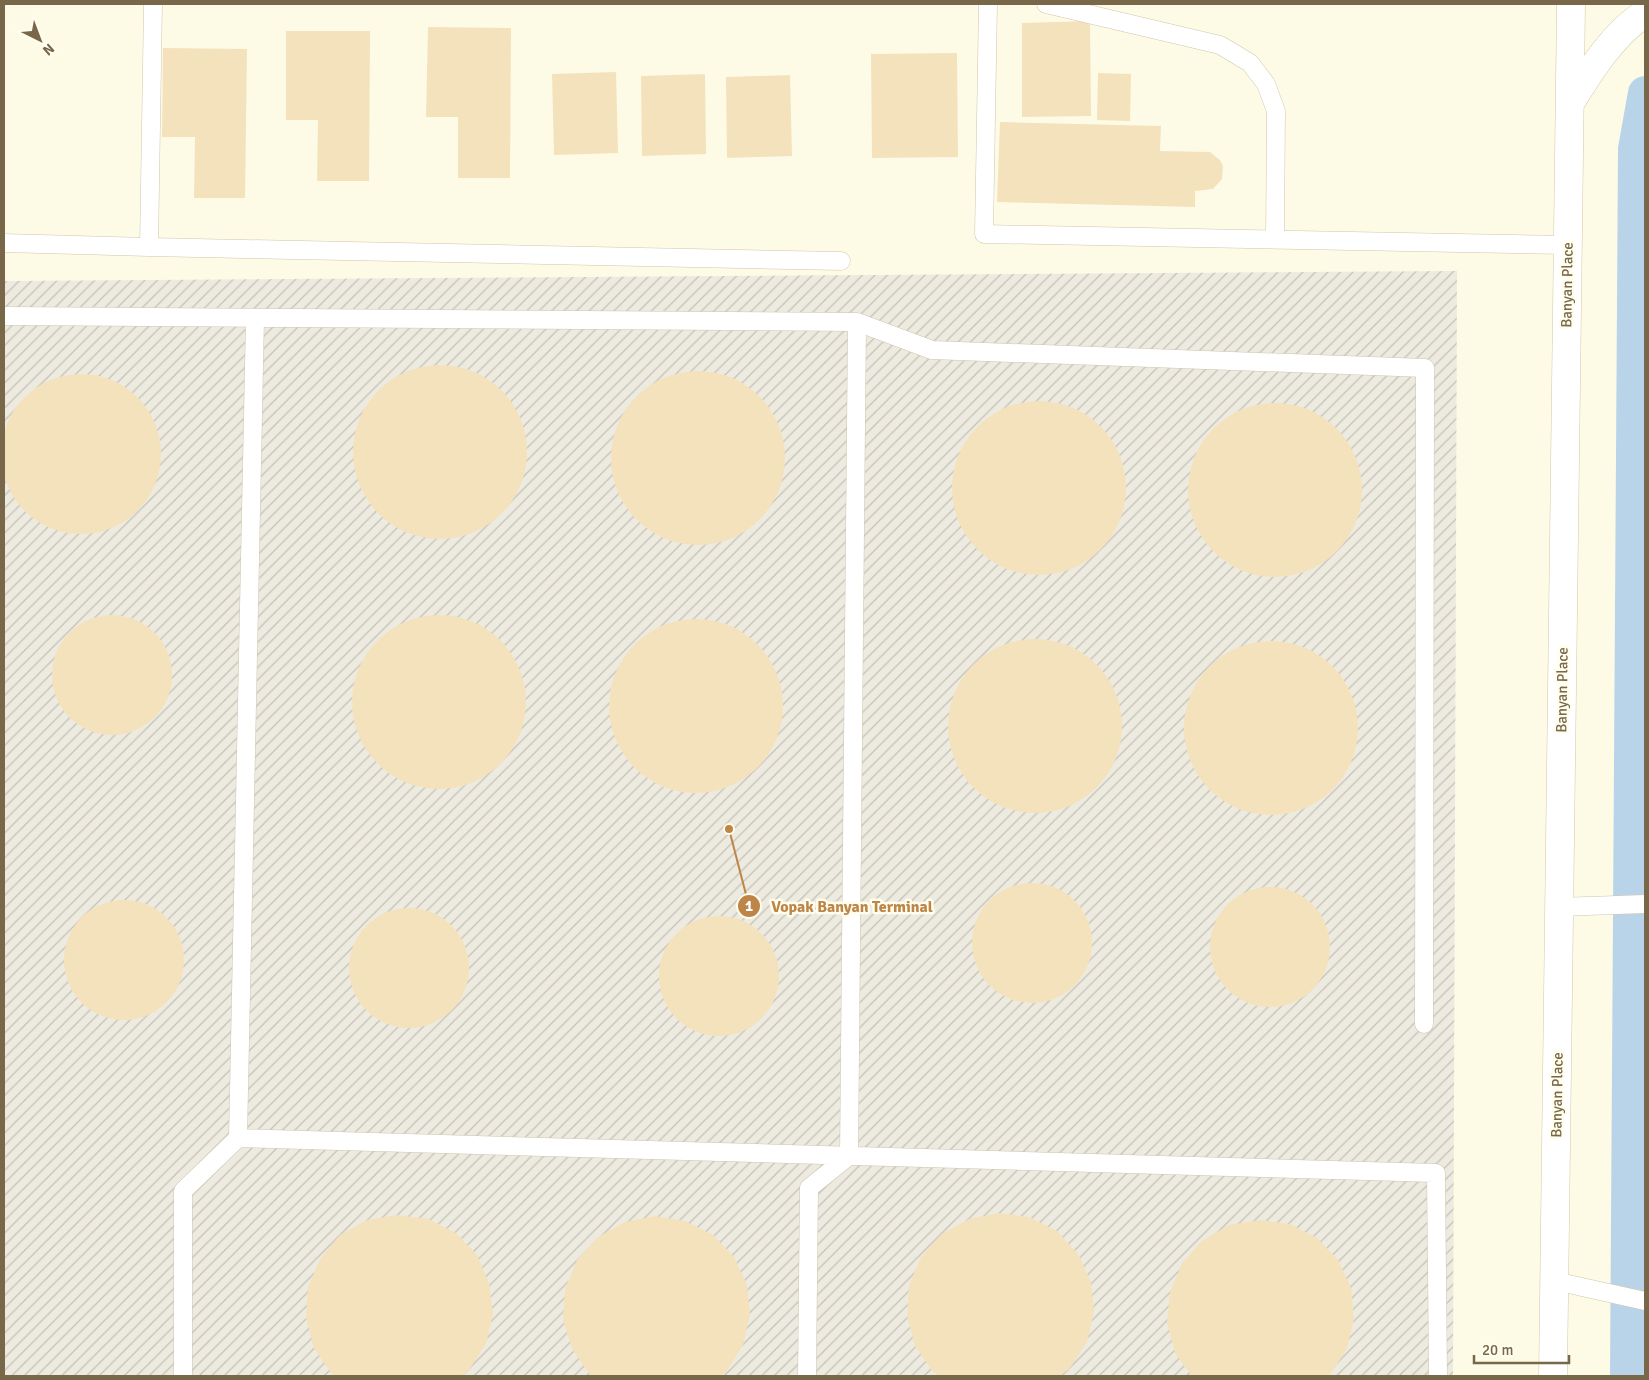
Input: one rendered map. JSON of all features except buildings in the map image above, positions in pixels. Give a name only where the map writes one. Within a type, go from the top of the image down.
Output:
[{"type":"street","name":"Banyan Place","points":[[1553,1376],[1571,4]]},
{"type":"street","points":[[1570,103],[1603,52],[1634,20],[1645,13]]},
{"type":"lane","points":[[150,247],[153,4]]},
{"type":"lane","points":[[988,4],[984,234],[1568,245]]},
{"type":"lane","points":[[1046,4],[1220,45],[1250,63],[1266,84],[1276,111],[1275,239]]},
{"type":"lane","points":[[4,243],[841,261]]},
{"type":"lane","points":[[4,316],[857,322],[932,350],[1425,368],[1424,1024]]},
{"type":"lane","points":[[183,1376],[183,1191],[238,1138],[255,318]]},
{"type":"lane","points":[[849,1156],[857,322]]},
{"type":"lane","points":[[1560,907],[1645,904]]},
{"type":"lane","points":[[238,1138],[1436,1173],[1438,1376]]},
{"type":"lane","points":[[807,1376],[809,1188],[849,1156]]},
{"type":"lane","points":[[1555,1281],[1645,1300]]},
{"type":"shaded area","points":[[1457,271],[1453,1376],[4,1376],[4,281]]},
{"type":"waterway","points":[[1627,1376],[1635,149],[1645,93]]},
{"type":"place","name":"Vopak Banyan Terminal","points":[[729,829]]}]
